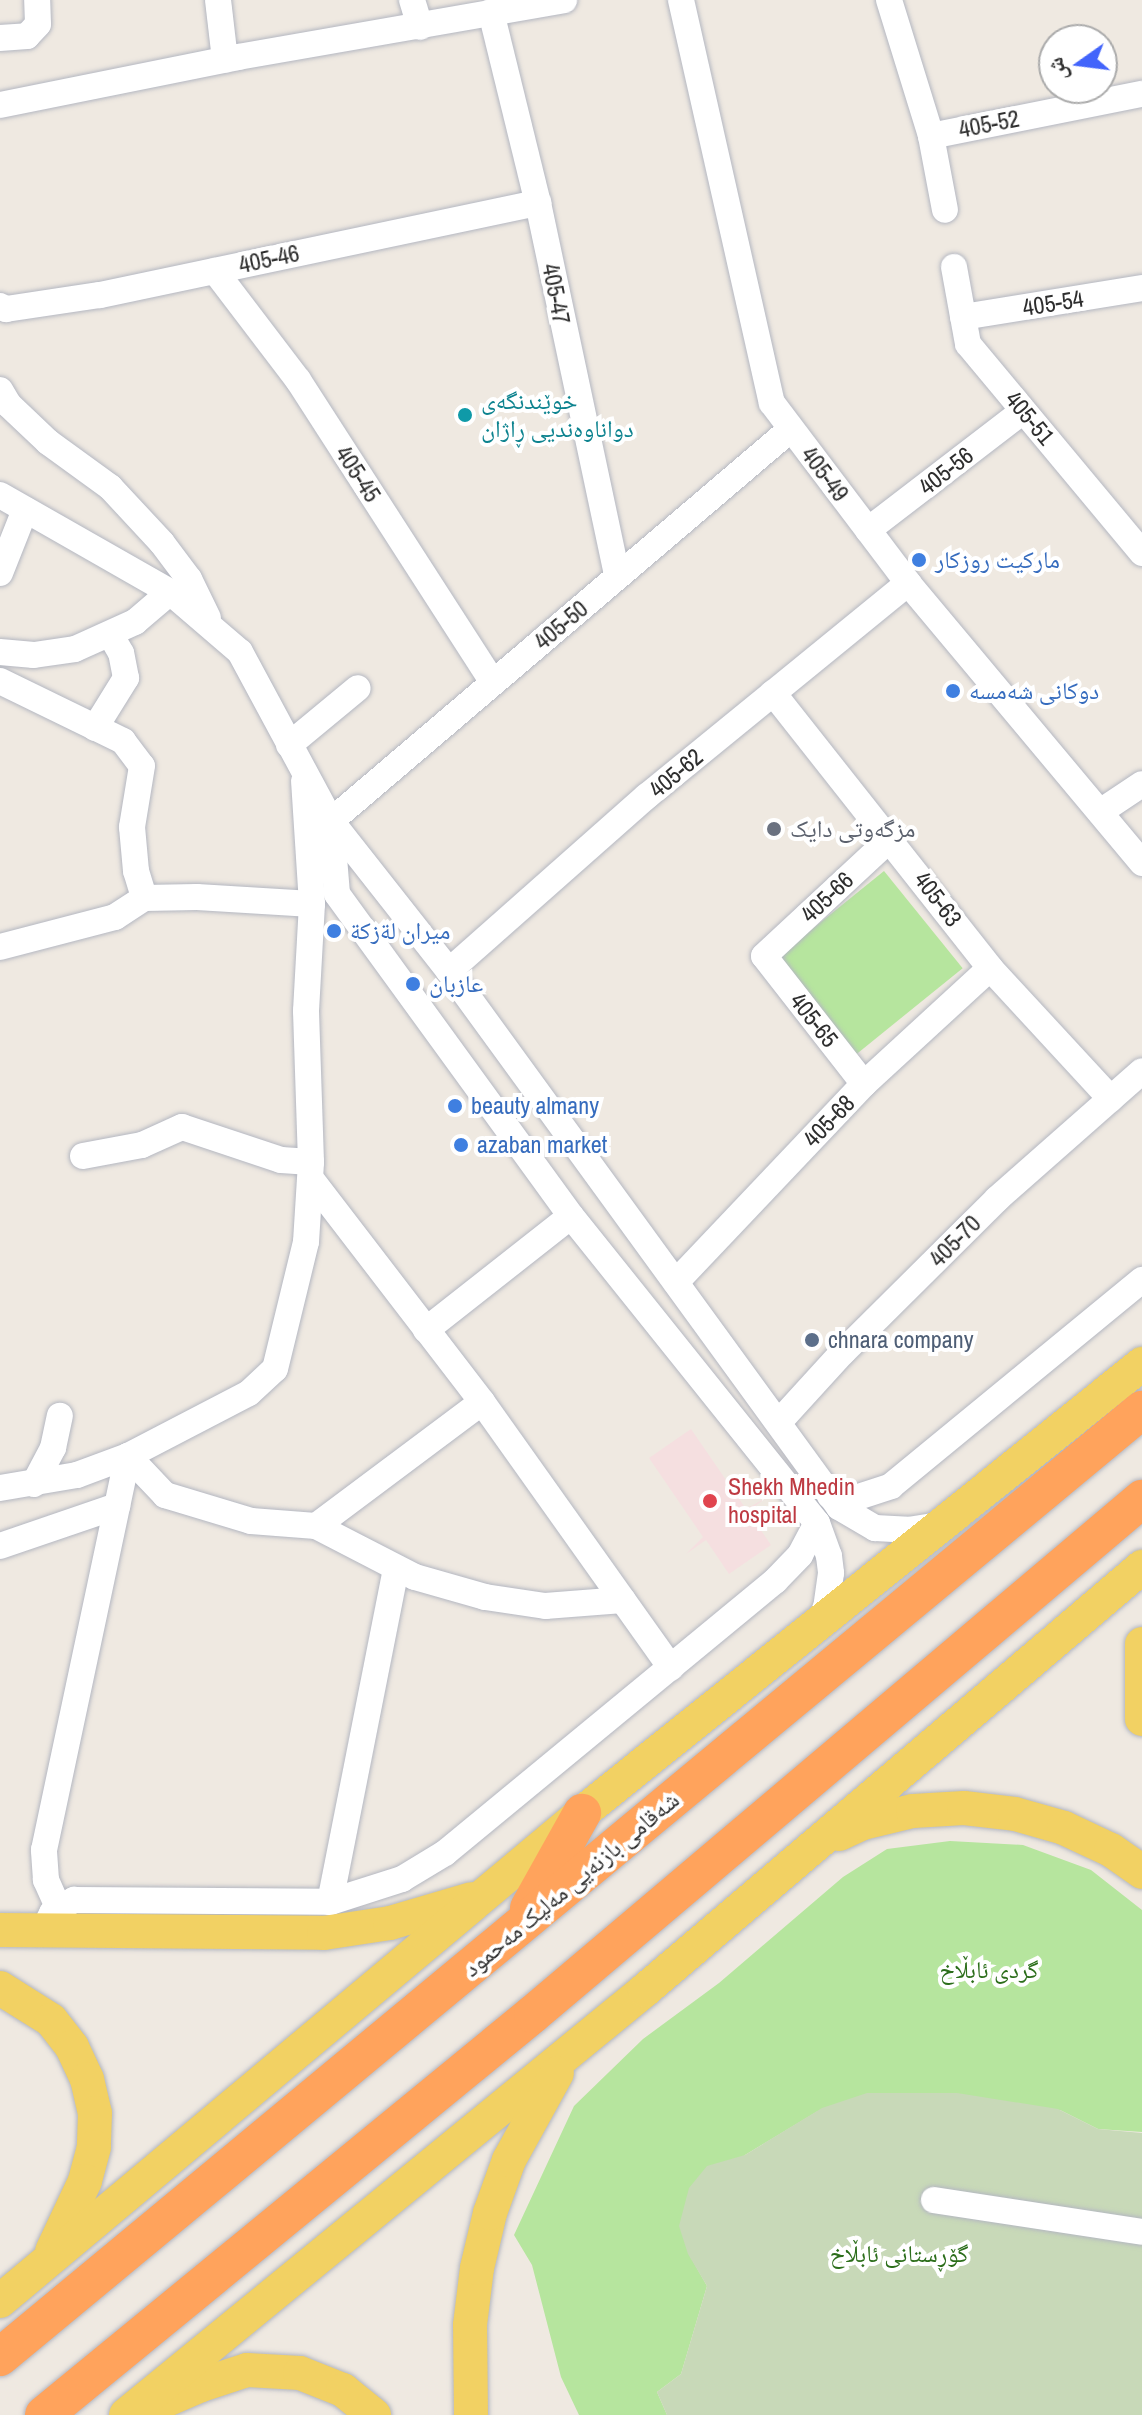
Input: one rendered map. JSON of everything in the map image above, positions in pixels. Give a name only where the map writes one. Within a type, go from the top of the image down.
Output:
[{"type":"highway","name":"شەقامی بازنەیی مەلیک مەحمود","points":[[0,2357],[1142,1410]]},
{"type":"highway","points":[[44,2415],[520,2024],[1142,1499]]},
{"type":"highway","points":[[518,1927],[582,1813]]},
{"type":"main road","points":[[0,2301],[582,1813],[1142,1364]]},
{"type":"main road","points":[[126,2415],[570,2051],[1142,1567]]},
{"type":"main road","points":[[1142,1646],[1142,1719]]},
{"type":"main road","points":[[816,1843],[863,1823],[913,1811],[964,1808],[1015,1814],[1052,1824],[1111,1850],[1142,1872]]},
{"type":"main road","points":[[0,1930],[51,1919],[324,1933],[390,1923],[484,1896]]},
{"type":"main road","points":[[0,1988],[51,2020],[72,2047],[87,2079],[95,2113],[94,2147],[85,2181],[46,2263]]},
{"type":"main road","points":[[471,2415],[470,2325],[477,2268],[490,2213],[515,2148],[570,2051]]},
{"type":"main road","points":[[137,2415],[201,2385],[247,2370],[300,2373],[343,2390],[374,2415]]},
{"type":"street","points":[[0,38],[27,36],[38,24],[37,0]]},
{"type":"street","points":[[218,0],[225,60]]},
{"type":"street","points":[[412,0],[420,27]]},
{"type":"street","points":[[0,105],[225,60],[564,0]]},
{"type":"street","name":"405-49","points":[[681,0],[772,403],[908,583],[1142,863]]},
{"type":"street","points":[[889,0],[931,136],[945,210]]},
{"type":"street","name":"405-47","points":[[491,12],[538,203],[617,576]]},
{"type":"street","name":"405-52","points":[[931,136],[1142,94]]},
{"type":"street","name":"405-46","points":[[0,306],[6,309],[100,295],[538,203]]},
{"type":"street","name":"405-51","points":[[954,267],[968,344],[1142,553]]},
{"type":"street","name":"405-45","points":[[215,271],[298,380],[493,683]]},
{"type":"street","name":"405-54","points":[[963,317],[1142,288]]},
{"type":"street","points":[[0,390],[9,405],[48,442],[110,487],[162,543],[189,579],[213,628]]},
{"type":"street","name":"405-56","points":[[868,530],[1023,411]]},
{"type":"street","name":"405-50","points":[[331,821],[791,429]]},
{"type":"street","points":[[0,495],[170,592],[240,652],[331,821],[449,971],[830,1496],[849,1516],[875,1528],[908,1530],[941,1525]]},
{"type":"street","points":[[0,573],[25,510]]},
{"type":"street","name":"405-62","points":[[449,971],[647,796],[908,583]]},
{"type":"street","points":[[0,652],[34,655],[75,649],[111,636],[135,622],[170,592]]},
{"type":"street","points":[[95,728],[126,678],[121,653],[111,636]]},
{"type":"street","points":[[0,681],[123,741],[142,766],[132,827],[136,871],[144,898]]},
{"type":"street","points":[[289,745],[358,688]]},
{"type":"street","name":"405-63","points":[[773,693],[891,838],[990,968],[1111,1099]]},
{"type":"street","points":[[0,1488],[77,1475],[128,1456],[249,1393],[275,1369],[306,1242],[311,1171],[306,1011],[312,904],[304,775]]},
{"type":"street","points":[[1100,812],[1142,784]]},
{"type":"street","points":[[331,821],[337,894],[571,1216],[817,1523],[829,1556],[831,1573],[819,1623]]},
{"type":"street","name":"405-66","points":[[764,956],[891,838]]},
{"type":"street","points":[[0,947],[115,917],[144,898],[197,897],[312,904]]},
{"type":"street","name":"405-65","points":[[764,956],[864,1084]]},
{"type":"street","name":"405-68","points":[[676,1282],[864,1084],[990,968]]},
{"type":"street","name":"405-70","points":[[779,1422],[843,1352],[997,1199],[1142,1071]]},
{"type":"street","points":[[83,1156],[142,1145],[182,1127],[311,1171],[482,1402],[671,1668]]},
{"type":"street","points":[[426,1330],[571,1216]]},
{"type":"street","points":[[830,1496],[855,1498],[891,1486],[1142,1280]]},
{"type":"street","points":[[316,1526],[482,1402]]},
{"type":"street","points":[[34,1484],[53,1448],[60,1416]]},
{"type":"street","points":[[128,1456],[44,1850],[51,1919],[83,1899],[330,1902],[402,1879],[445,1853],[788,1569],[817,1523]]},
{"type":"street","points":[[128,1456],[165,1495],[251,1521],[316,1526],[415,1577],[500,1600],[545,1606],[623,1600]]},
{"type":"street","points":[[0,1546],[117,1506]]},
{"type":"street","points":[[330,1902],[396,1568]]},
{"type":"street","points":[[934,2200],[1142,2232]]},
{"type":"shaded area","name":"Shekh Mhedin hospital","points":[[691,1429],[746,1509],[766,1498],[748,1511],[771,1545],[729,1574],[706,1540],[686,1554],[703,1537],[649,1458]]},
{"type":"green space","points":[[884,871],[963,968],[854,1056],[775,959]]},
{"type":"green space","name":"گردی ئابڵاخ","points":[[950,1841],[1023,1845],[1091,1870],[1142,1910],[1142,2132],[1098,2129],[1060,2110],[818,2111],[745,2155],[690,2256],[707,2286],[681,2374],[657,2392],[667,2415],[579,2415],[561,2377],[532,2265],[514,2235],[574,2106],[643,2039],[719,1983],[843,1877],[887,1849]]},
{"type":"green space","name":"گۆڕستانی ئابڵاخ","points":[[867,2093],[957,2093],[1058,2109],[1098,2129],[1142,2133],[1142,2415],[667,2415],[657,2392],[681,2374],[707,2286],[688,2254],[679,2226],[689,2188],[707,2166],[745,2155],[822,2108]]},
{"type":"place","name":"خوێندنگەی دواناوەندیی ڕاژان","points":[[465,415]]},
{"type":"place","name":"ماركيت روزكار","points":[[919,560]]},
{"type":"place","name":"دوکانی شەمسە","points":[[953,691]]},
{"type":"place","name":"مزگەوتی دایک","points":[[774,829]]},
{"type":"place","name":"ميران لةزكة","points":[[334,931]]},
{"type":"place","name":"عازبان","points":[[413,984]]},
{"type":"place","name":"beauty almany","points":[[455,1106]]},
{"type":"place","name":"azaban market","points":[[461,1145]]},
{"type":"place","name":"chnara company","points":[[812,1340]]},
{"type":"place","name":"Shekh Mhedin hospital","points":[[710,1501]]}]
